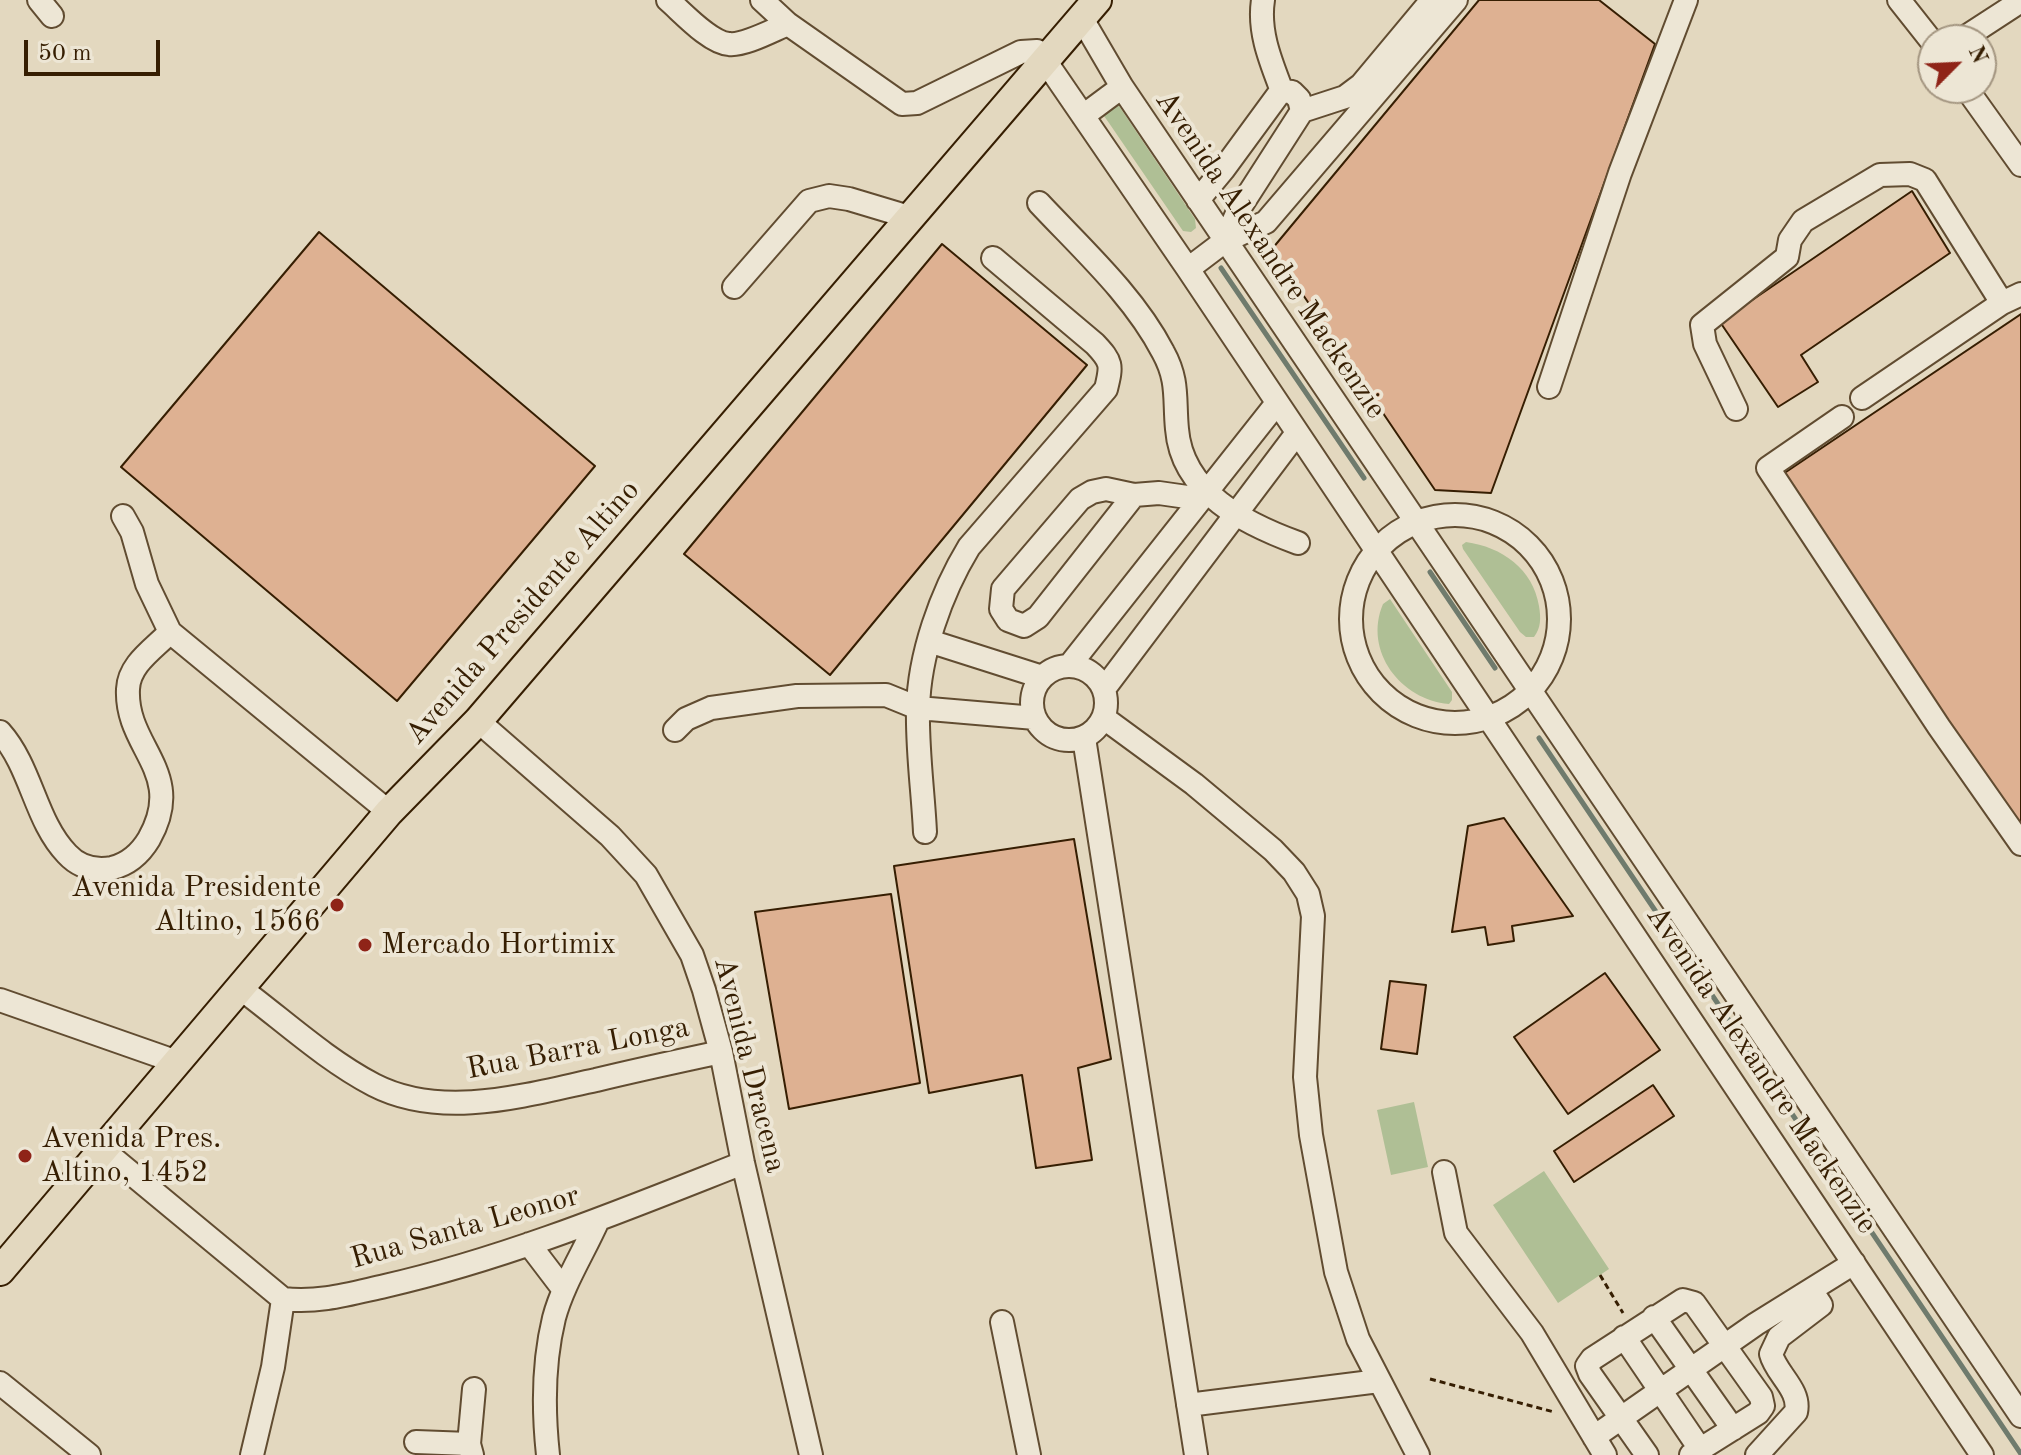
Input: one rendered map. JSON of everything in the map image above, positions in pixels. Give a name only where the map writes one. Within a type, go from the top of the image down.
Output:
[{"type":"main road","name":"Avenida Presidente Altino","points":[[0,1271],[389,812],[478,721],[1089,9]]},
{"type":"street","points":[[668,0],[714,39],[730,44],[755,38],[788,24]]},
{"type":"street","points":[[762,0],[788,24],[902,104],[917,103],[1021,52],[1037,51],[1044,59]]},
{"type":"street","points":[[1263,0],[1266,46],[1282,91]]},
{"type":"street","points":[[1225,241],[1239,209],[1302,111],[1345,97],[1361,85],[1432,0]]},
{"type":"street","points":[[1188,269],[1225,241],[1266,222],[1456,0]]},
{"type":"street","points":[[1549,387],[1620,173],[1686,0]]},
{"type":"street","points":[[1899,0],[1918,24]]},
{"type":"street","points":[[1986,24],[2021,1]]},
{"type":"street","name":"Avenida Alexandre Mackenzie","points":[[1089,9],[1122,87],[1413,523],[1531,692],[2021,1416]]},
{"type":"street","name":"Avenida Alexandre Mackenzie","points":[[1044,59],[1188,269],[1982,1455]]},
{"type":"street","points":[[1083,116],[1122,87]]},
{"type":"street","points":[[1282,91],[1292,92],[1299,99],[1302,111]]},
{"type":"street","points":[[1198,200],[1282,91]]},
{"type":"street","points":[[1977,104],[2021,165]]},
{"type":"street","points":[[1736,409],[1705,344],[1702,325],[1787,257],[1790,240],[1803,221],[1880,175],[1910,174],[1925,180],[2012,298],[1862,398]]},
{"type":"street","points":[[734,287],[809,201],[829,196],[849,199],[909,217]]},
{"type":"street","points":[[1039,203],[1112,283],[1163,352],[1172,373],[1177,398],[1181,451],[1204,495],[1258,529],[1298,543]]},
{"type":"street","points":[[925,832],[918,708],[929,641],[952,576],[969,547],[1106,389],[1111,367],[1095,344],[993,258]]},
{"type":"street","points":[[1069,666],[1277,403]]},
{"type":"street","points":[[1842,417],[1768,468],[1939,727],[2021,844]]},
{"type":"street","points":[[1104,689],[1297,433]]},
{"type":"street","points":[[1134,495],[1038,617],[1024,626],[1008,620],[1001,609],[1003,589],[1080,499],[1106,489],[1134,495],[1204,495]]},
{"type":"street","points":[[1451,514],[1490,520],[1513,532],[1541,560],[1557,595],[1560,621],[1552,659],[1531,692],[1512,708],[1489,719],[1447,724],[1419,718],[1394,704],[1373,684],[1358,659],[1351,631],[1355,588],[1376,550],[1413,523],[1451,514]]},
{"type":"street","points":[[123,516],[132,532],[147,584],[170,632],[389,812]]},
{"type":"street","points":[[0,732],[19,758],[45,819],[65,852],[81,865],[91,868],[113,868],[131,861],[143,849],[153,831],[162,807],[162,788],[133,720],[128,692],[130,674],[170,632]]},
{"type":"street","points":[[929,641],[1042,677]]},
{"type":"street","points":[[1069,666],[1083,668],[1096,676],[1104,689],[1107,703],[1104,718],[1096,730],[1084,738],[1070,741],[1055,739],[1043,730],[1035,718],[1032,704],[1034,689],[1042,677],[1054,669],[1069,666]]},
{"type":"street","points":[[675,730],[686,719],[711,708],[797,696],[886,695],[918,708],[1035,718]]},
{"type":"street","points":[[1104,718],[1194,784],[1273,850],[1294,872],[1308,894],[1313,916],[1305,1077],[1311,1135],[1336,1272],[1358,1339],[1418,1455]]},
{"type":"street","name":"Avenida Dracena","points":[[478,721],[610,836],[646,875],[692,955],[721,1052],[743,1163],[811,1455]]},
{"type":"street","points":[[1084,738],[1196,1455]]},
{"type":"street","name":"Rua Barra Longa","points":[[240,988],[343,1065],[375,1085],[402,1096],[435,1101],[467,1102],[522,1096],[721,1052]]},
{"type":"street","points":[[0,1000],[177,1062]]},
{"type":"street","points":[[103,1150],[283,1299],[273,1367],[252,1455]]},
{"type":"street","name":"Rua Santa Leonor","points":[[283,1299],[311,1302],[435,1275],[598,1220],[743,1163]]},
{"type":"street","points":[[1444,1172],[1456,1233],[1532,1333],[1600,1446],[1620,1418],[1724,1346],[1854,1263]]},
{"type":"street","points":[[548,1455],[543,1417],[544,1390],[554,1318],[598,1220]]},
{"type":"street","points":[[529,1244],[564,1290]]},
{"type":"street","points":[[1757,1455],[1796,1412],[1798,1403],[1794,1392],[1773,1363],[1771,1354],[1779,1337],[1821,1305],[1811,1290]]},
{"type":"street","points":[[1624,1337],[1696,1452],[1758,1413],[1763,1406],[1761,1397],[1694,1303],[1683,1300],[1624,1337],[1592,1359],[1587,1366],[1647,1455]]},
{"type":"street","points":[[1654,1317],[1733,1429]]},
{"type":"street","points":[[1002,1322],[1029,1455]]},
{"type":"street","points":[[1188,1405],[1379,1381]]},
{"type":"street","points":[[0,1383],[89,1455]]},
{"type":"street","points":[[416,1442],[470,1450],[474,1389]]},
{"type":"path","points":[[1600,1275],[1624,1314]]},
{"type":"path","points":[[1430,1379],[1561,1414]]},
{"type":"green space","points":[[1108,102],[1117,103],[1195,219],[1196,228],[1191,232],[1183,231],[1104,116]]},
{"type":"green space","points":[[1466,542],[1492,549],[1523,571],[1536,593],[1539,606],[1539,626],[1534,637],[1526,637],[1520,632],[1463,549],[1462,545]]},
{"type":"green space","points":[[1390,599],[1452,692],[1449,704],[1416,693],[1390,670],[1378,639],[1378,622],[1383,604]]},
{"type":"green space","points":[[1414,1102],[1428,1167],[1391,1175],[1377,1110]]},
{"type":"green space","points":[[1544,1171],[1609,1269],[1558,1303],[1493,1205]]},
{"type":"building","points":[[1479,0],[1599,0],[1655,44],[1491,493],[1435,490],[1272,249]]},
{"type":"building","points":[[1912,191],[1950,253],[1801,355],[1818,382],[1778,407],[1720,322]]},
{"type":"building","points":[[319,232],[595,466],[397,701],[121,467]]},
{"type":"building","points":[[942,244],[1087,365],[830,675],[684,554]]},
{"type":"building","points":[[2021,314],[2021,829],[1783,474]]},
{"type":"building","points":[[1504,818],[1573,916],[1512,926],[1514,941],[1488,945],[1485,927],[1452,932],[1468,826]]},
{"type":"building","points":[[1074,839],[1111,1059],[1078,1068],[1092,1160],[1036,1168],[1022,1075],[929,1093],[894,866]]},
{"type":"building","points":[[891,894],[920,1083],[789,1109],[755,912]]},
{"type":"building","points":[[1605,973],[1660,1050],[1568,1114],[1514,1037]]},
{"type":"building","points":[[1390,981],[1426,985],[1417,1054],[1381,1049]]},
{"type":"building","points":[[1653,1085],[1674,1116],[1574,1182],[1554,1151]]},
{"type":"waterway","points":[[1221,268],[1364,478]]},
{"type":"waterway","points":[[1430,572],[1495,668]]},
{"type":"waterway","points":[[1539,738],[2021,1454]]},
{"type":"place","name":"Avenida Presidente Altino, 1566","points":[[337,905]]},
{"type":"place","name":"Mercado Hortimix","points":[[365,945]]},
{"type":"place","name":"Avenida Pres. Altino, 1452","points":[[25,1156]]}]
